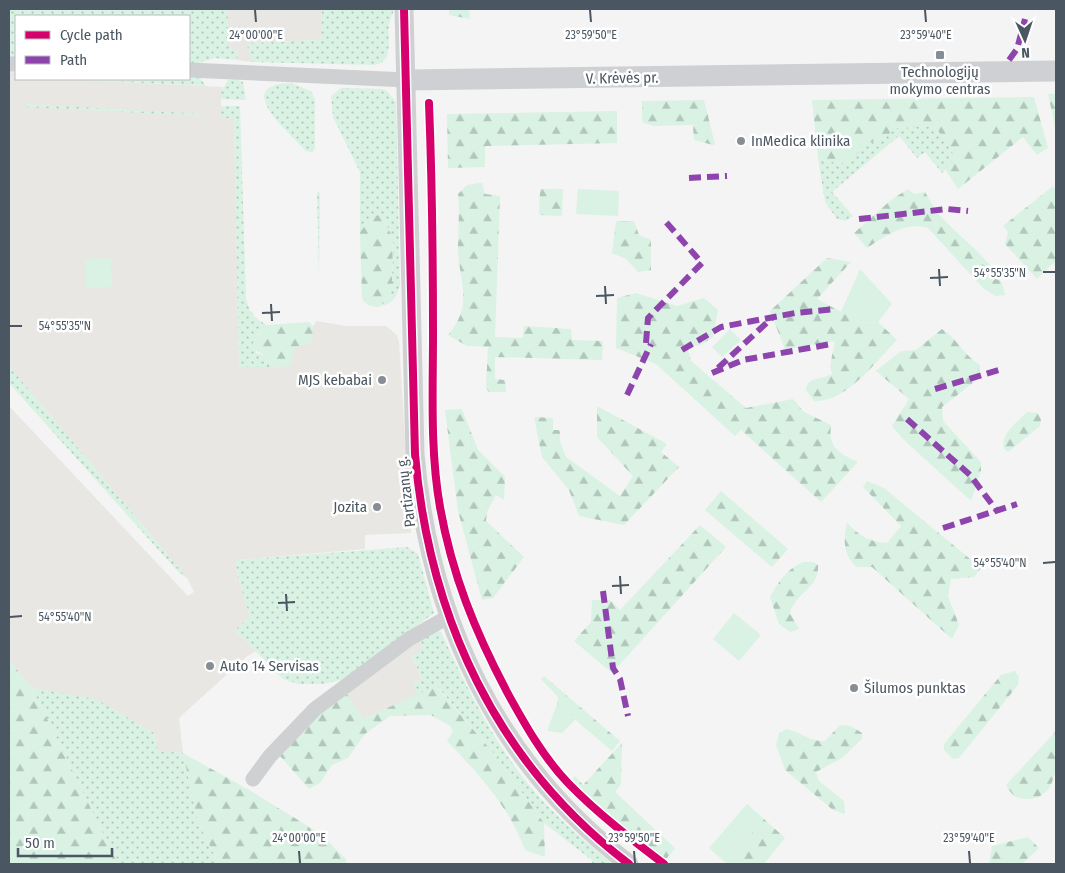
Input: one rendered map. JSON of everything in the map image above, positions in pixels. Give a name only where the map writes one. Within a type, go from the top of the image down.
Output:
[{"type":"main road","name":"V. Krėvės pr.","points":[[407,80],[1056,71]]},
{"type":"street","name":"Partizanų g.","points":[[404,9],[414,454],[418,497],[425,538],[448,618],[463,654],[492,708],[530,766],[552,795],[593,835],[629,864]]},
{"type":"street","name":"V. Krėvės pr.","points":[[190,70],[407,80]]},
{"type":"street","points":[[252,779],[270,756],[315,708],[409,639],[448,618]]},
{"type":"shaded area","points":[[228,9],[322,9],[321,36],[317,40],[250,43],[252,62],[237,60],[238,52],[227,47]]},
{"type":"shaded area","points":[[9,71],[15,73],[15,80],[83,80],[223,87],[221,92],[221,117],[234,117],[239,367],[290,366],[294,347],[312,342],[311,331],[316,321],[346,326],[386,326],[397,335],[399,342],[411,533],[365,535],[365,549],[236,560],[237,574],[250,617],[235,630],[256,651],[246,657],[179,718],[183,753],[158,751],[154,733],[96,700],[32,688],[9,660],[9,406],[188,596],[194,592],[187,578],[9,366]]},
{"type":"shaded area","points":[[418,639],[424,649],[412,657],[422,679],[413,683],[418,695],[363,719],[345,691]]},
{"type":"green space","points":[[9,9],[228,9],[227,46],[238,52],[237,60],[214,58],[190,64],[190,15],[15,15],[15,58],[9,58]]},
{"type":"green space","points":[[322,9],[394,9],[389,25],[388,50],[384,60],[373,65],[252,62],[247,45],[250,43],[317,40],[321,36]]},
{"type":"green space","points":[[449,9],[469,9],[470,19],[449,15]]},
{"type":"green space","points":[[190,78],[200,78],[206,86],[83,80],[190,80]]},
{"type":"green space","points":[[236,79],[243,82],[246,100],[221,99],[221,92],[228,80]]},
{"type":"green space","points":[[291,83],[311,91],[315,99],[315,149],[312,152],[306,151],[278,121],[269,110],[265,100],[266,92],[274,86]]},
{"type":"green space","points":[[341,88],[382,89],[387,91],[396,102],[400,285],[393,300],[376,307],[389,298],[392,284],[393,238],[381,215],[369,220],[360,232],[360,172],[333,117],[331,96]]},
{"type":"green space","points":[[1048,94],[1056,94],[1056,132]]},
{"type":"green space","points":[[1034,97],[1048,148],[1037,155],[1023,137],[958,189],[945,169],[956,158],[935,126],[896,128],[887,136],[866,144],[849,163],[830,162],[818,158],[812,100]]},
{"type":"green space","points":[[704,100],[715,144],[713,145],[694,140],[693,125],[653,126],[642,122],[642,101]]},
{"type":"green space","points":[[26,104],[203,114],[205,116],[26,107]]},
{"type":"green space","points":[[221,106],[240,106],[246,298],[253,314],[267,325],[254,340],[256,353],[266,356],[267,367],[239,367],[234,118],[221,118]]},
{"type":"green space","points":[[617,111],[617,143],[485,146],[485,167],[448,168],[447,114]]},
{"type":"green space","points":[[935,126],[956,158],[942,173],[925,152],[917,158],[899,136],[832,192],[853,216],[846,221],[837,219],[825,202],[818,158],[830,162],[849,163],[866,144],[887,136],[896,128]]},
{"type":"green space","points":[[482,183],[485,194],[500,196],[495,337],[523,338],[524,326],[571,329],[572,340],[603,341],[602,360],[495,357],[495,379],[505,380],[506,392],[489,392],[486,388],[488,347],[467,346],[448,335],[461,313],[463,302],[458,245],[458,194],[467,185]]},
{"type":"green space","points":[[1053,186],[1056,191],[1056,261],[1037,279],[1005,244],[1008,232],[1003,226]]},
{"type":"green space","points":[[540,189],[563,189],[562,216],[539,215]]},
{"type":"green space","points":[[578,189],[619,191],[618,216],[576,214]]},
{"type":"green space","points":[[908,189],[914,194],[925,192],[945,221],[987,261],[1002,284],[1005,295],[995,296],[983,288],[928,228],[912,226],[904,228],[867,248],[854,233],[891,200]]},
{"type":"green space","points":[[319,191],[320,195],[319,277],[317,193]]},
{"type":"green space","points":[[381,215],[393,238],[392,284],[389,298],[376,307],[368,305],[362,299],[360,232],[372,216]]},
{"type":"green space","points":[[616,221],[634,221],[639,235],[651,240],[651,270],[638,272],[626,259],[612,253]]},
{"type":"green space","points":[[111,258],[112,287],[86,288],[85,259]]},
{"type":"green space","points":[[827,258],[851,262],[817,299],[862,323],[878,322],[897,340],[849,388],[826,400],[814,401],[806,390],[807,386],[812,380],[832,374],[830,366],[835,341],[785,349],[770,311]]},
{"type":"green space","points":[[860,269],[892,304],[878,322],[862,323],[841,312]]},
{"type":"green space","points":[[636,293],[677,306],[704,298],[718,310],[713,337],[701,345],[692,346],[688,350],[691,361],[746,408],[793,399],[804,412],[831,425],[831,439],[836,449],[858,462],[821,502],[741,430],[735,436],[656,364],[616,348],[617,298]]},
{"type":"green space","points":[[309,322],[313,326],[312,342],[295,347],[290,366],[267,367],[266,356],[251,348],[254,340],[267,325]]},
{"type":"green space","points":[[730,329],[741,340],[722,357],[712,347]]},
{"type":"green space","points":[[942,329],[952,337],[969,357],[980,365],[978,379],[942,407],[943,421],[981,462],[981,471],[971,501],[905,441],[892,426],[909,399],[876,371],[901,351],[916,350]]},
{"type":"green space","points":[[9,366],[187,578],[180,574],[9,383]]},
{"type":"green space","points":[[597,406],[667,444],[661,452],[679,467],[624,525],[579,516],[569,490],[542,457],[534,417],[553,418],[553,430],[560,430],[560,441],[566,457],[620,496],[633,476],[597,437]]},
{"type":"green space","points":[[462,409],[478,450],[505,477],[504,500],[496,495],[487,512],[486,521],[524,557],[493,598],[482,600],[458,511],[445,410]]},
{"type":"green space","points":[[1027,412],[1038,413],[1041,419],[1040,426],[1008,452],[1004,449],[1004,438]]},
{"type":"green space","points":[[867,481],[884,488],[981,568],[974,577],[951,579],[948,596],[959,625],[952,639],[872,567],[857,567],[849,557],[845,547],[847,522],[865,537],[887,543],[901,526],[863,487]]},
{"type":"green space","points":[[721,491],[788,549],[772,567],[705,510]]},
{"type":"green space","points":[[700,525],[726,547],[612,673],[574,641],[591,622],[592,600],[610,600],[620,610]]},
{"type":"green space","points":[[407,547],[418,554],[434,613],[344,679],[324,684],[298,684],[283,679],[235,630],[250,617],[237,574],[236,560]]},
{"type":"green space","points":[[803,562],[813,562],[818,565],[818,573],[811,585],[793,606],[790,613],[799,629],[790,632],[779,624],[770,597],[784,576],[792,568]]},
{"type":"green space","points":[[734,613],[761,635],[739,661],[713,639]]},
{"type":"green space","points":[[432,629],[441,632],[485,720],[511,762],[542,800],[559,817],[613,864],[591,864],[593,861],[544,823],[494,754],[437,686],[418,695],[413,683],[422,679],[412,656],[423,649],[418,639]]},
{"type":"green space","points":[[9,660],[32,688],[118,864],[9,864]]},
{"type":"green space","points":[[1015,671],[1019,677],[1018,685],[959,758],[953,759],[944,750],[944,744],[1001,675]]},
{"type":"green space","points":[[544,676],[620,741],[612,751],[557,704],[558,697],[541,679]]},
{"type":"green space","points":[[436,686],[494,754],[544,823],[545,857],[525,850],[502,805],[481,778],[447,741],[453,731],[450,726],[431,715],[390,716],[365,734],[348,758],[332,765],[320,783],[309,789],[280,756],[314,717],[345,691],[363,719]]},
{"type":"green space","points":[[32,688],[96,699],[154,733],[158,751],[183,753],[198,822],[219,864],[118,864]]},
{"type":"green space","points":[[557,704],[576,719],[562,733],[547,731]]},
{"type":"green space","points":[[840,725],[851,726],[862,733],[862,739],[842,758],[816,772],[819,781],[844,801],[845,814],[833,810],[785,770],[776,745],[779,734],[786,729],[815,740],[825,741]]},
{"type":"green space","points":[[1056,731],[1056,763],[1051,784],[1046,792],[1038,797],[1022,799],[1016,797],[1006,785]]},
{"type":"green space","points":[[622,743],[621,784],[615,792],[675,848],[663,863],[611,823],[570,782],[575,776],[583,785]]},
{"type":"green space","points":[[183,753],[249,790],[319,833],[346,859],[346,864],[219,864],[198,822]]},
{"type":"green space","points":[[747,804],[764,819],[726,863],[709,848]]},
{"type":"green space","points":[[764,819],[785,838],[764,864],[726,863]]},
{"type":"green space","points":[[1028,837],[1039,848],[1022,864],[989,864],[992,846]]},
{"type":"marked path","points":[[1009,60],[1017,49],[1025,19]]},
{"type":"marked path","points":[[689,178],[727,176]]},
{"type":"marked path","points":[[859,219],[947,209],[968,211]]},
{"type":"marked path","points":[[646,343],[648,318],[702,263],[665,221]]},
{"type":"marked path","points":[[682,350],[721,327],[795,313],[835,309]]},
{"type":"marked path","points":[[718,368],[773,317]]},
{"type":"marked path","points":[[627,395],[651,344]]},
{"type":"marked path","points":[[712,373],[743,360],[831,344]]},
{"type":"marked path","points":[[935,389],[999,370]]},
{"type":"marked path","points":[[907,419],[970,475],[997,511]]},
{"type":"marked path","points":[[943,528],[1017,504]]},
{"type":"marked path","points":[[603,591],[613,668],[620,679],[628,716]]},
{"type":"cycle path","points":[[404,9],[415,454],[423,514],[436,573],[454,629],[477,682],[507,733],[541,780],[582,824],[629,864]]},
{"type":"cycle path","points":[[429,103],[435,464],[440,507],[458,579],[475,625],[495,669],[520,716],[542,751],[568,783],[591,805],[664,864]]},
{"type":"place","name":"Technologijų mokymo centras","points":[[940,55]]},
{"type":"place","name":"InMedica klinika","points":[[741,141]]},
{"type":"place","name":"MJS kebabai","points":[[382,380]]},
{"type":"place","name":"Jozita","points":[[377,507]]},
{"type":"place","name":"Auto 14 Servisas","points":[[210,666]]},
{"type":"place","name":"Šilumos punktas","points":[[854,688]]}]
